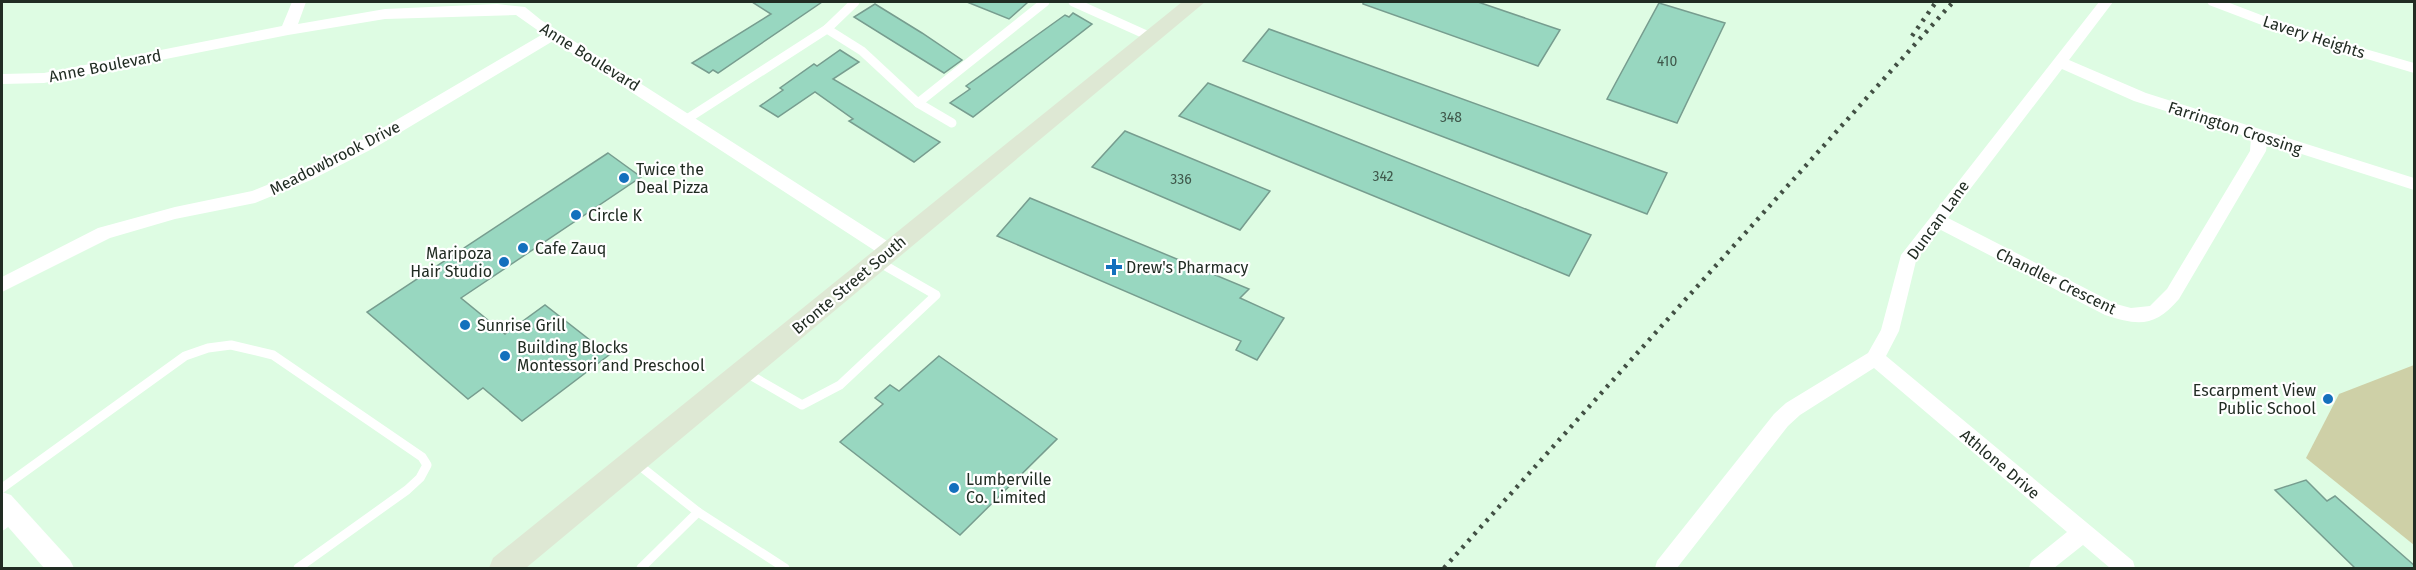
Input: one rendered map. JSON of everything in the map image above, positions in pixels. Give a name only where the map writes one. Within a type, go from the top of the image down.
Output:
[{"type":"main road","name":"Bronte Street South","points":[[504,568],[1150,37],[1196,2]]},
{"type":"street","points":[[288,30],[299,2]]},
{"type":"street","name":"Duncan Lane","points":[[1665,568],[1781,420],[1793,409],[1875,358],[1890,331],[1907,260],[2106,2]]},
{"type":"street","name":"Lavery Heights","points":[[2214,2],[2298,34],[2415,68]]},
{"type":"street","name":"Anne Boulevard","points":[[2,79],[44,78],[288,30],[385,14],[521,6],[554,34],[687,119],[883,256]]},
{"type":"street","name":"Meadowbrook Drive","points":[[2,285],[104,233],[175,213],[255,197],[305,176],[370,143],[554,34]]},
{"type":"street","name":"Farrington Crossing","points":[[2059,62],[2140,97],[2415,184]]},
{"type":"street","name":"Chandler Crescent","points":[[1936,220],[2097,304],[2132,315],[2154,313],[2164,306],[2173,294],[2258,151],[2260,135]]},
{"type":"street","name":"Athlone Drive","points":[[1875,358],[2125,568]]},
{"type":"street","points":[[6,515],[61,568]]},
{"type":"street","points":[[2039,568],[2082,532]]},
{"type":"lane","points":[[918,103],[1045,2]]},
{"type":"lane","points":[[1073,2],[1150,37]]},
{"type":"lane","points":[[687,119],[827,28],[849,3]]},
{"type":"lane","points":[[827,28],[861,51],[918,103],[952,123]]},
{"type":"lane","points":[[745,372],[802,405],[840,385],[936,295],[883,256]]},
{"type":"lane","points":[[2,488],[185,356],[208,348],[231,345],[248,348],[273,355],[311,379],[423,457],[427,463],[427,469],[422,475],[400,495],[298,568]]},
{"type":"lane","points":[[635,462],[698,512],[785,568]]},
{"type":"lane","points":[[640,568],[698,512]]},
{"type":"green space","points":[[2414,365],[2414,545],[2306,458],[2339,394]]},
{"type":"building","points":[[752,2],[822,2],[718,73],[713,70],[709,73],[692,63],[771,14]]},
{"type":"building","points":[[967,2],[1028,2],[1009,19]]},
{"type":"building","points":[[1363,2],[1478,2],[1560,30],[1538,66],[1363,4]]},
{"type":"building","points":[[1659,3],[1725,23],[1677,123],[1607,99]]},
{"type":"building","points":[[875,4],[962,60],[944,73],[854,17]]},
{"type":"building","points":[[1073,13],[1092,24],[973,117],[950,103],[970,89],[966,86],[1065,15],[1069,17]]},
{"type":"building","points":[[1269,29],[1667,173],[1647,214],[1243,61]]},
{"type":"building","points":[[840,50],[859,62],[833,79],[940,142],[914,162],[849,121],[853,119],[815,92],[778,117],[760,106],[783,90],[780,88],[814,64],[817,66]]},
{"type":"building","points":[[1208,83],[1591,235],[1569,276],[1179,116]]},
{"type":"building","points":[[1125,131],[1270,191],[1240,230],[1092,167]]},
{"type":"building","points":[[608,153],[641,177],[461,298],[505,334],[545,305],[609,355],[522,421],[483,388],[468,399],[367,312]]},
{"type":"building","points":[[1030,198],[1249,289],[1240,298],[1284,318],[1257,360],[1236,350],[1241,341],[997,236]]},
{"type":"building","name":"Lumberville Co. Limited","points":[[939,356],[1057,439],[960,535],[840,442],[883,404],[875,398],[890,385],[899,391]]},
{"type":"building","points":[[2306,480],[2327,501],[2335,496],[2415,568],[2355,568],[2275,490]]},
{"type":"railway","points":[[1912,36],[1936,2]]},
{"type":"railway","points":[[1444,568],[1953,2]]},
{"type":"place","name":"Twice the Deal Pizza","points":[[624,178]]},
{"type":"place","name":"Circle K","points":[[576,215]]},
{"type":"place","name":"Cafe Zauq","points":[[523,248]]},
{"type":"place","name":"Maripoza Hair Studio","points":[[504,262]]},
{"type":"place","name":"Drew's Pharmacy","points":[[1114,267]]},
{"type":"place","name":"Sunrise Grill","points":[[465,325]]},
{"type":"place","name":"Building Blocks Montessori and Preschool","points":[[505,356]]},
{"type":"place","name":"Escarpment View Public School","points":[[2328,399]]},
{"type":"place","name":"Lumberville Co. Limited","points":[[954,488]]}]
